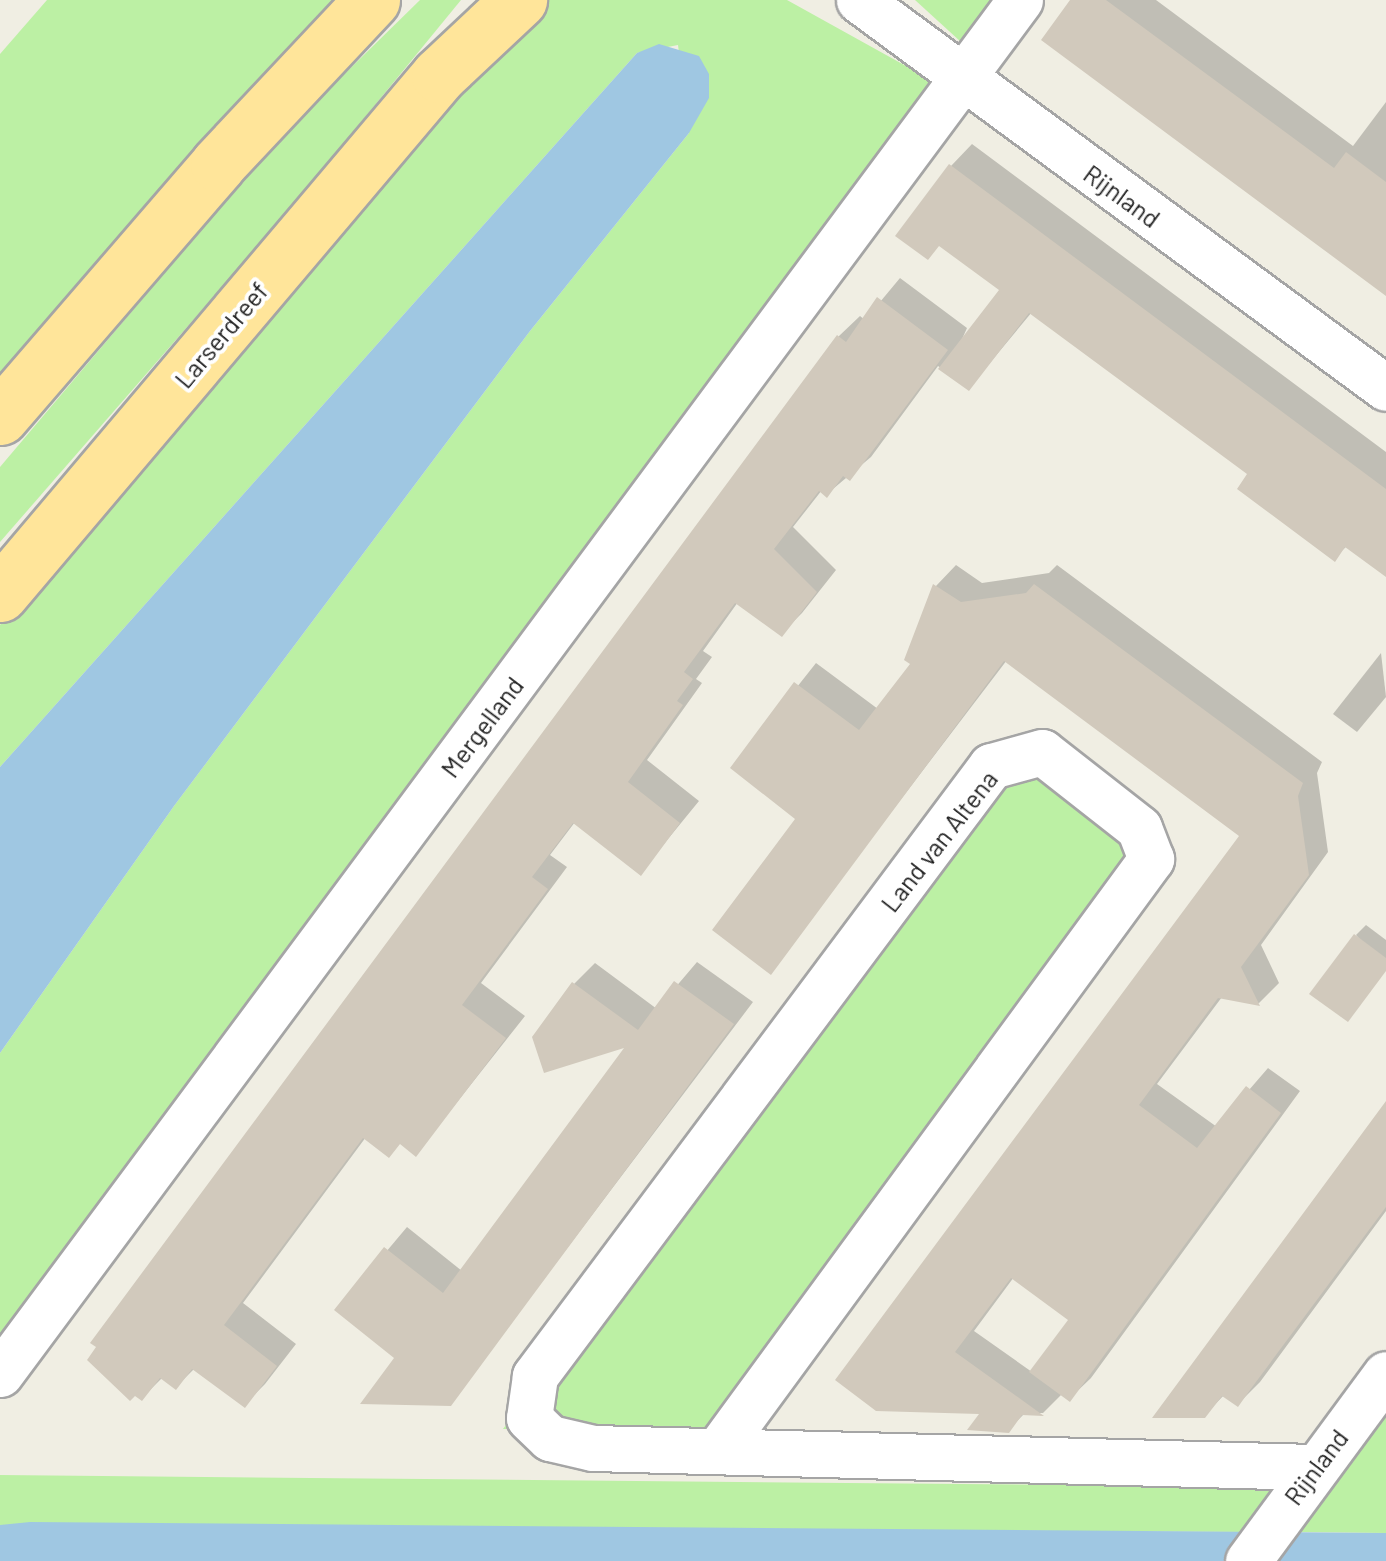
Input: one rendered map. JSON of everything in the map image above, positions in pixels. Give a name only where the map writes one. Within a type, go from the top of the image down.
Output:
[{"type":"main road","points":[[0,417],[218,164],[372,0]]},
{"type":"main road","name":"Larserdreef","points":[[439,75],[483,0]]},
{"type":"main road","name":"Larserdreef","points":[[0,594],[439,75],[519,0]]},
{"type":"street","name":"Rijnland","points":[[860,0],[963,80],[1386,388]]},
{"type":"street","name":"Mergelland","points":[[0,1374],[1020,0]]},
{"type":"street","name":"Land van Altena","points":[[718,1450],[1150,859],[1139,828],[1042,752],[992,766],[535,1376],[528,1418],[550,1438],[593,1448],[1315,1467]]},
{"type":"street","name":"Rijnland","points":[[1248,1561],[1386,1374]]},
{"type":"green space","points":[[47,0],[334,0],[0,380],[0,54]]},
{"type":"green space","points":[[420,0],[461,0],[289,210],[0,542],[0,467],[276,141]]},
{"type":"green space","points":[[541,0],[787,0],[933,81],[0,1350],[0,1053],[174,806],[530,331],[689,133],[678,45],[637,53],[0,767],[0,625]]},
{"type":"green space","points":[[915,0],[991,0],[961,42]]},
{"type":"green space","points":[[1009,755],[1130,844],[1133,862],[710,1430],[503,1429]]},
{"type":"green space","points":[[1386,1414],[1386,1533],[1299,1532],[1350,1462]]},
{"type":"green space","points":[[0,1475],[1278,1487],[1245,1532],[0,1525]]},
{"type":"water","points":[[659,44],[699,56],[709,74],[709,98],[689,133],[530,331],[174,806],[0,1053],[0,767],[637,53]]},
{"type":"water","points":[[30,1522],[1386,1533],[1386,1561],[0,1561],[0,1525]]},
{"type":"building","points":[[1070,0],[1106,0],[1334,168],[1346,152],[1386,182],[1386,296],[1041,40]]},
{"type":"building","points":[[949,164],[1386,489],[1386,577],[1345,547],[1335,562],[1237,489],[1247,474],[1029,313],[969,391],[938,369],[999,290],[939,246],[928,260],[895,236]]},
{"type":"building","points":[[877,297],[948,350],[850,481],[843,476],[827,498],[819,491],[774,549],[817,592],[782,637],[735,603],[684,672],[693,679],[677,701],[683,705],[628,782],[680,823],[641,876],[573,823],[532,877],[548,889],[462,1005],[506,1038],[416,1157],[400,1144],[389,1158],[363,1138],[224,1325],[277,1366],[245,1408],[192,1369],[176,1390],[160,1378],[142,1401],[135,1396],[130,1401],[87,1360],[96,1347],[90,1343],[837,335],[846,342]]},
{"type":"building","points":[[933,584],[961,602],[1026,593],[1034,584],[1303,783],[1298,796],[1309,875],[1241,967],[1260,1006],[1218,998],[1139,1105],[1197,1148],[1246,1086],[1281,1113],[1070,1402],[1029,1372],[1068,1320],[1011,1278],[955,1352],[1044,1416],[1022,1415],[1009,1433],[967,1430],[979,1414],[876,1411],[835,1380],[1239,836],[1004,661],[771,975],[712,930],[795,819],[730,768],[794,682],[859,730],[910,664],[904,660]]},
{"type":"building","points":[[1354,934],[1386,958],[1386,971],[1348,1022],[1309,994]]},
{"type":"building","points":[[674,981],[734,1024],[451,1406],[360,1404],[394,1358],[334,1310],[384,1247],[443,1293],[624,1048],[544,1073],[532,1037],[572,982],[638,1030]]},
{"type":"building","points":[[1386,1101],[1386,1207],[1238,1407],[1222,1396],[1205,1418],[1152,1418]]}]
